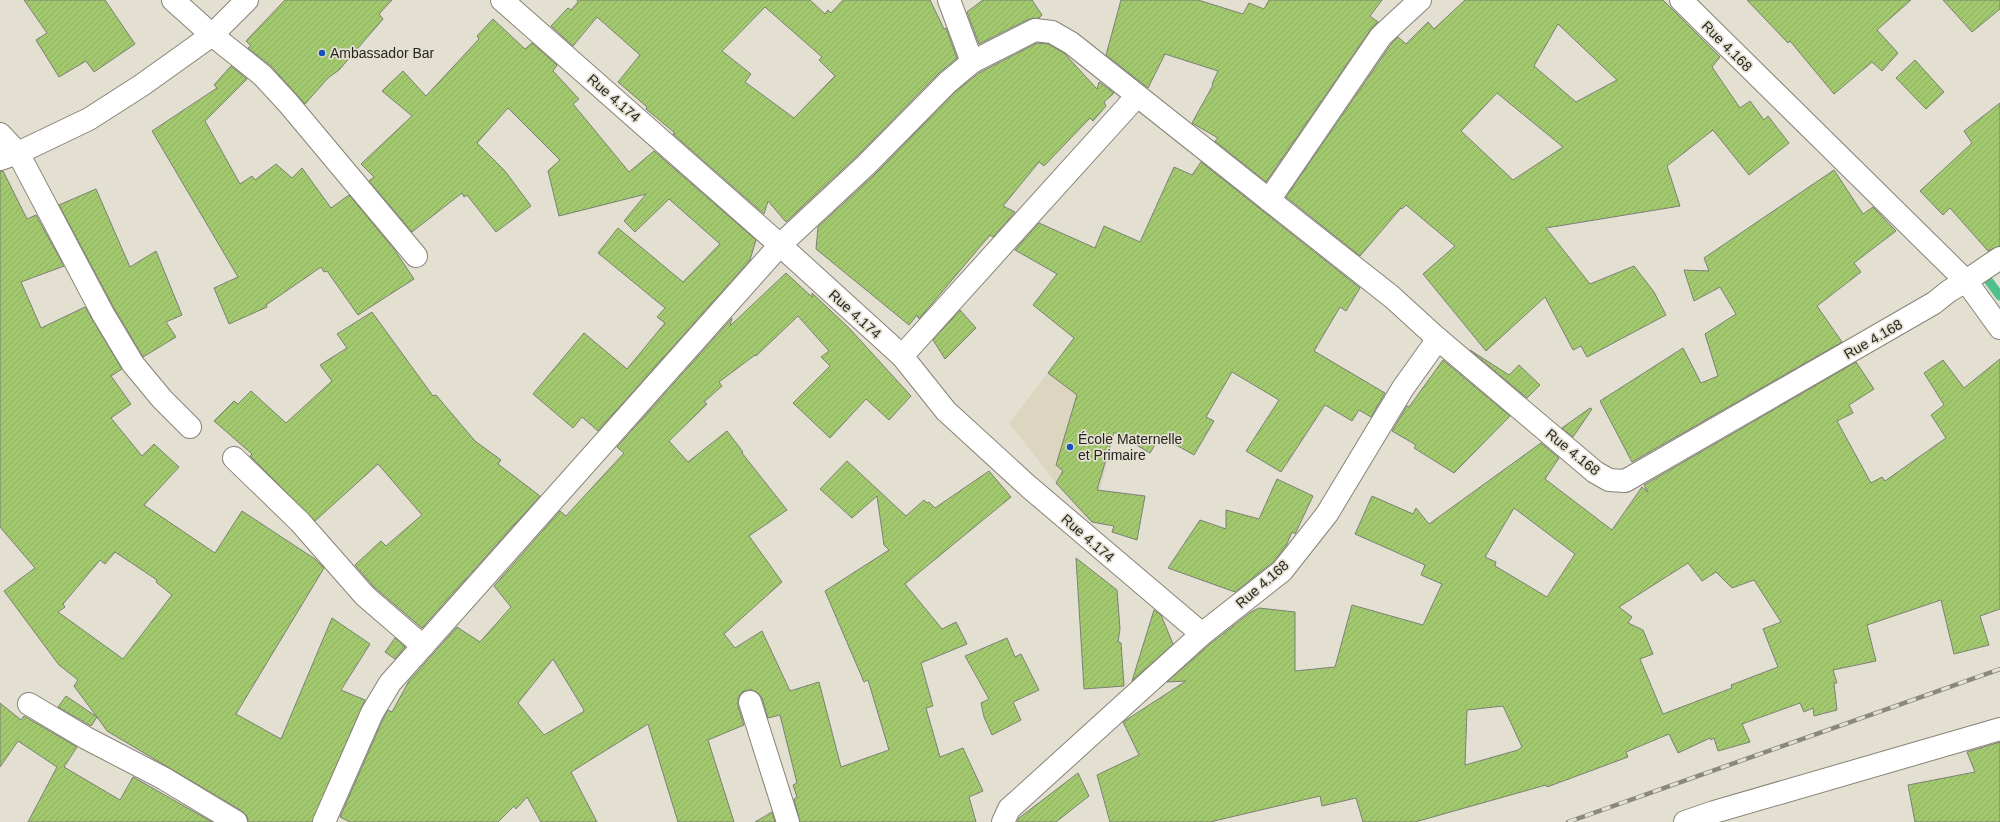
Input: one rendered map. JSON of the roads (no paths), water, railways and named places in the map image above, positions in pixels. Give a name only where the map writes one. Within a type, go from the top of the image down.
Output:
[{"type":"street","points":[[173,0],[212,35],[262,75],[416,256]]},
{"type":"street","points":[[9,156],[89,119],[142,85],[212,35],[246,0]]},
{"type":"street","name":"Rue 4.174","points":[[502,0],[780,245],[902,356],[946,410],[1012,472],[1202,634]]},
{"type":"street","points":[[949,0],[972,62]]},
{"type":"street","points":[[1269,200],[1381,36],[1420,0]]},
{"type":"street","name":"Rue 4.168","points":[[1003,822],[1009,809],[1202,634],[1282,571],[1327,514],[1402,388],[1438,339],[1596,472],[1609,480],[1625,481],[1934,303],[1949,291],[1966,281],[1681,0]]},
{"type":"street","points":[[324,822],[380,698],[390,683],[780,245],[866,165],[948,82],[972,62],[1035,30],[1052,32],[1071,43],[1392,297],[1438,339]]},
{"type":"street","points":[[902,356],[1137,96]]},
{"type":"street","points":[[0,134],[9,156],[134,364],[162,399],[190,427]]},
{"type":"street","points":[[2000,258],[1966,281],[2000,328]]},
{"type":"street","points":[[234,458],[300,522],[365,596],[423,646]]},
{"type":"street","points":[[750,702],[788,822]]},
{"type":"street","points":[[30,704],[86,738],[163,778],[236,822]]},
{"type":"street","points":[[1685,822],[1774,794],[2000,729]]},
{"type":"waterway","points":[[1988,280],[2000,296]]},
{"type":"railway","points":[[1568,822],[2000,669]]},
{"type":"place","name":"Ambassador Bar","points":[[322,53]]},
{"type":"place","name":"École Maternelle et Primaire","points":[[1070,447]]}]
